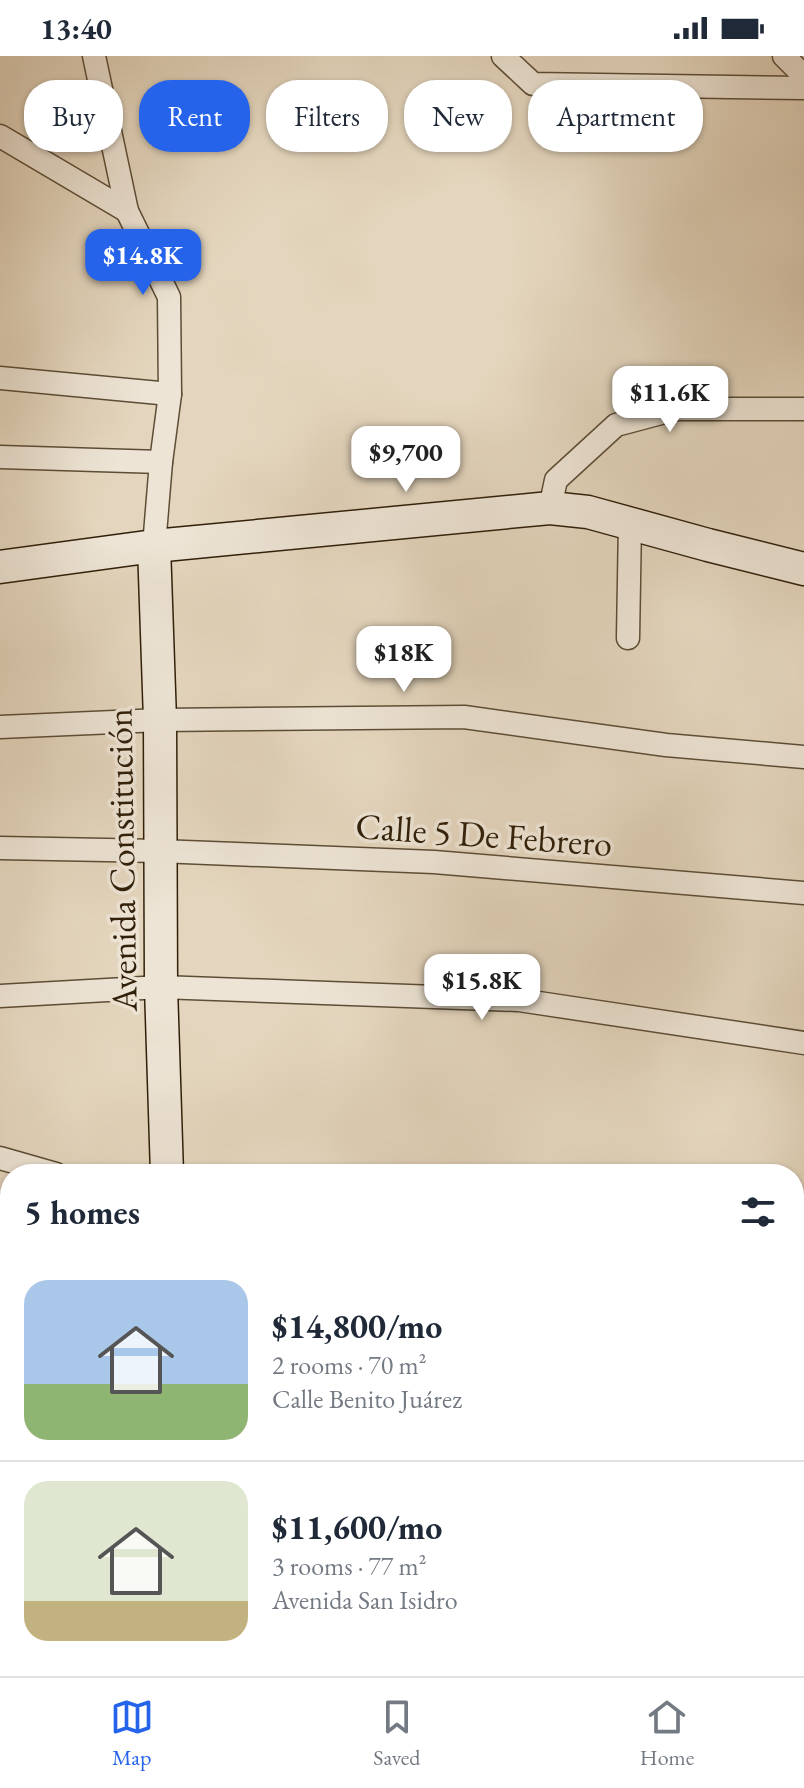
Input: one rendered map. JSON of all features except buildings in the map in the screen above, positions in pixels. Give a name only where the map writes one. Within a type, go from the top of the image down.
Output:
[{"type":"main road","points":[[0,567],[154,546],[550,508],[588,512],[630,522],[804,569]]},
{"type":"main road","name":"Avenida Constitución","points":[[154,546],[160,720],[161,987],[167,1164]]},
{"type":"street","points":[[94,56],[127,211],[169,297],[170,394],[154,546]]},
{"type":"street","points":[[503,56],[533,84],[804,88]]},
{"type":"street","points":[[784,56],[804,76]]},
{"type":"street","points":[[0,136],[127,211]]},
{"type":"street","points":[[0,378],[170,394]]},
{"type":"street","points":[[550,508],[556,480],[616,425],[676,409],[804,409]]},
{"type":"street","points":[[0,457],[161,462]]},
{"type":"street","points":[[628,638],[630,522]]},
{"type":"street","points":[[0,727],[160,720],[464,717],[666,745],[804,757]]},
{"type":"street","name":"Calle 5 De Febrero","points":[[0,848],[434,862],[804,893]]},
{"type":"street","points":[[0,996],[161,987],[519,1000],[804,1043]]},
{"type":"street","points":[[0,1158],[21,1164]]}]
